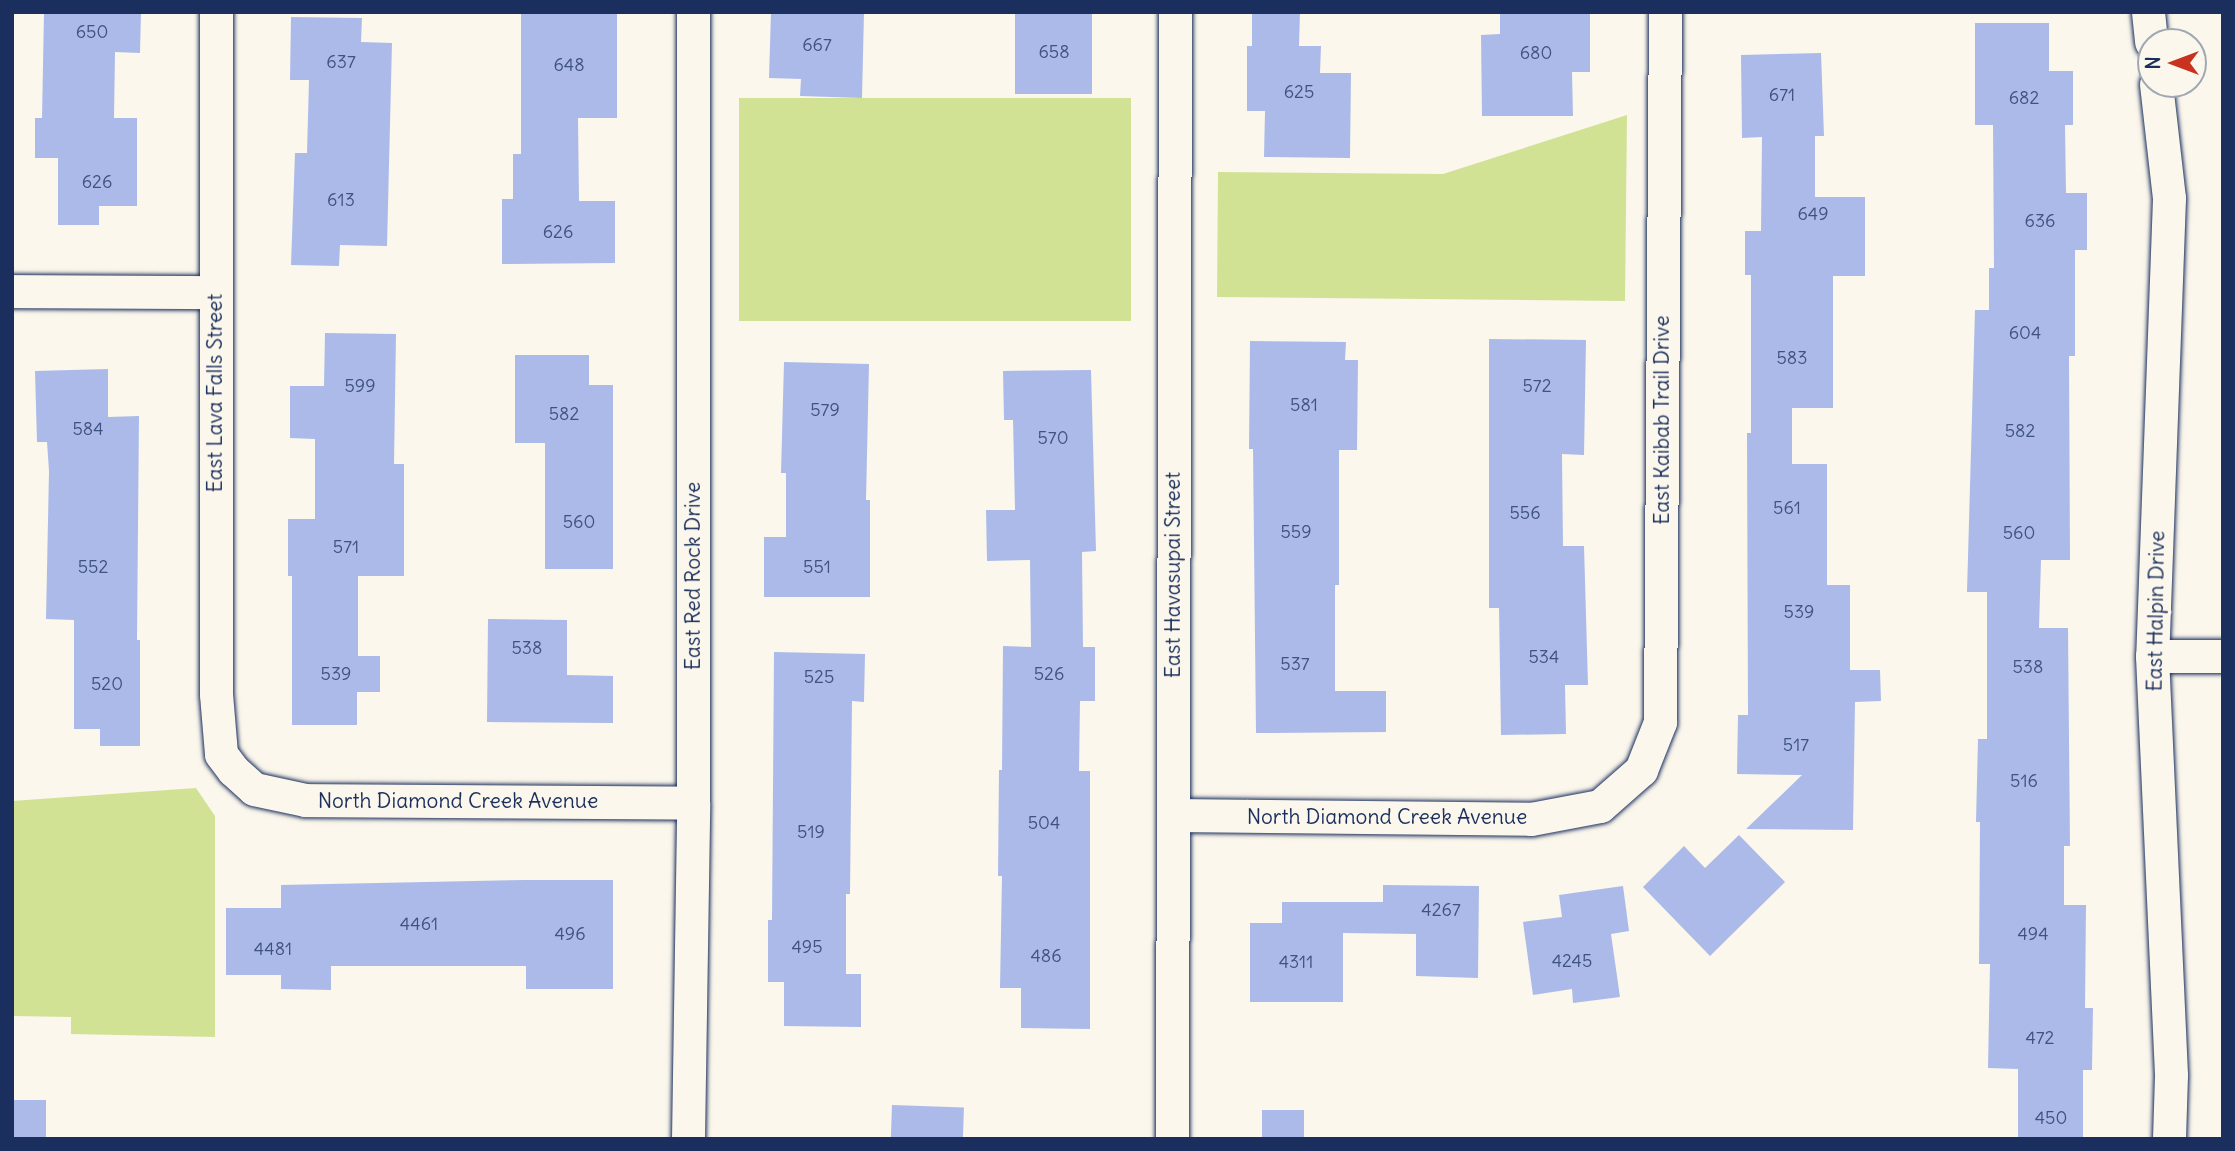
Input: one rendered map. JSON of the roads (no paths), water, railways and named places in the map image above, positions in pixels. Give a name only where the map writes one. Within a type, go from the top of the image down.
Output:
[{"type":"street","name":"East Lava Falls Street","points":[[216,12],[218,730],[221,754],[233,770]]},
{"type":"street","name":"East Red Rock Drive","points":[[688,1139],[693,803],[693,12]]},
{"type":"street","name":"East Havasupai Street","points":[[1172,1139],[1175,12]]},
{"type":"street","name":"East Kaibab Trail Drive","points":[[1601,806],[1641,770],[1660,722],[1665,12]]},
{"type":"street","name":"East Halpin Drive","points":[[2158,98],[2169,198],[2152,656],[2171,1076],[2169,1139]]},
{"type":"street","points":[[12,291],[215,292]]},
{"type":"street","points":[[2152,656],[2223,656]]},
{"type":"street","name":"North Diamond Creek Avenue","points":[[233,770],[254,789],[305,800],[693,803]]},
{"type":"street","name":"North Diamond Creek Avenue","points":[[1173,815],[1531,819],[1601,806]]}]
